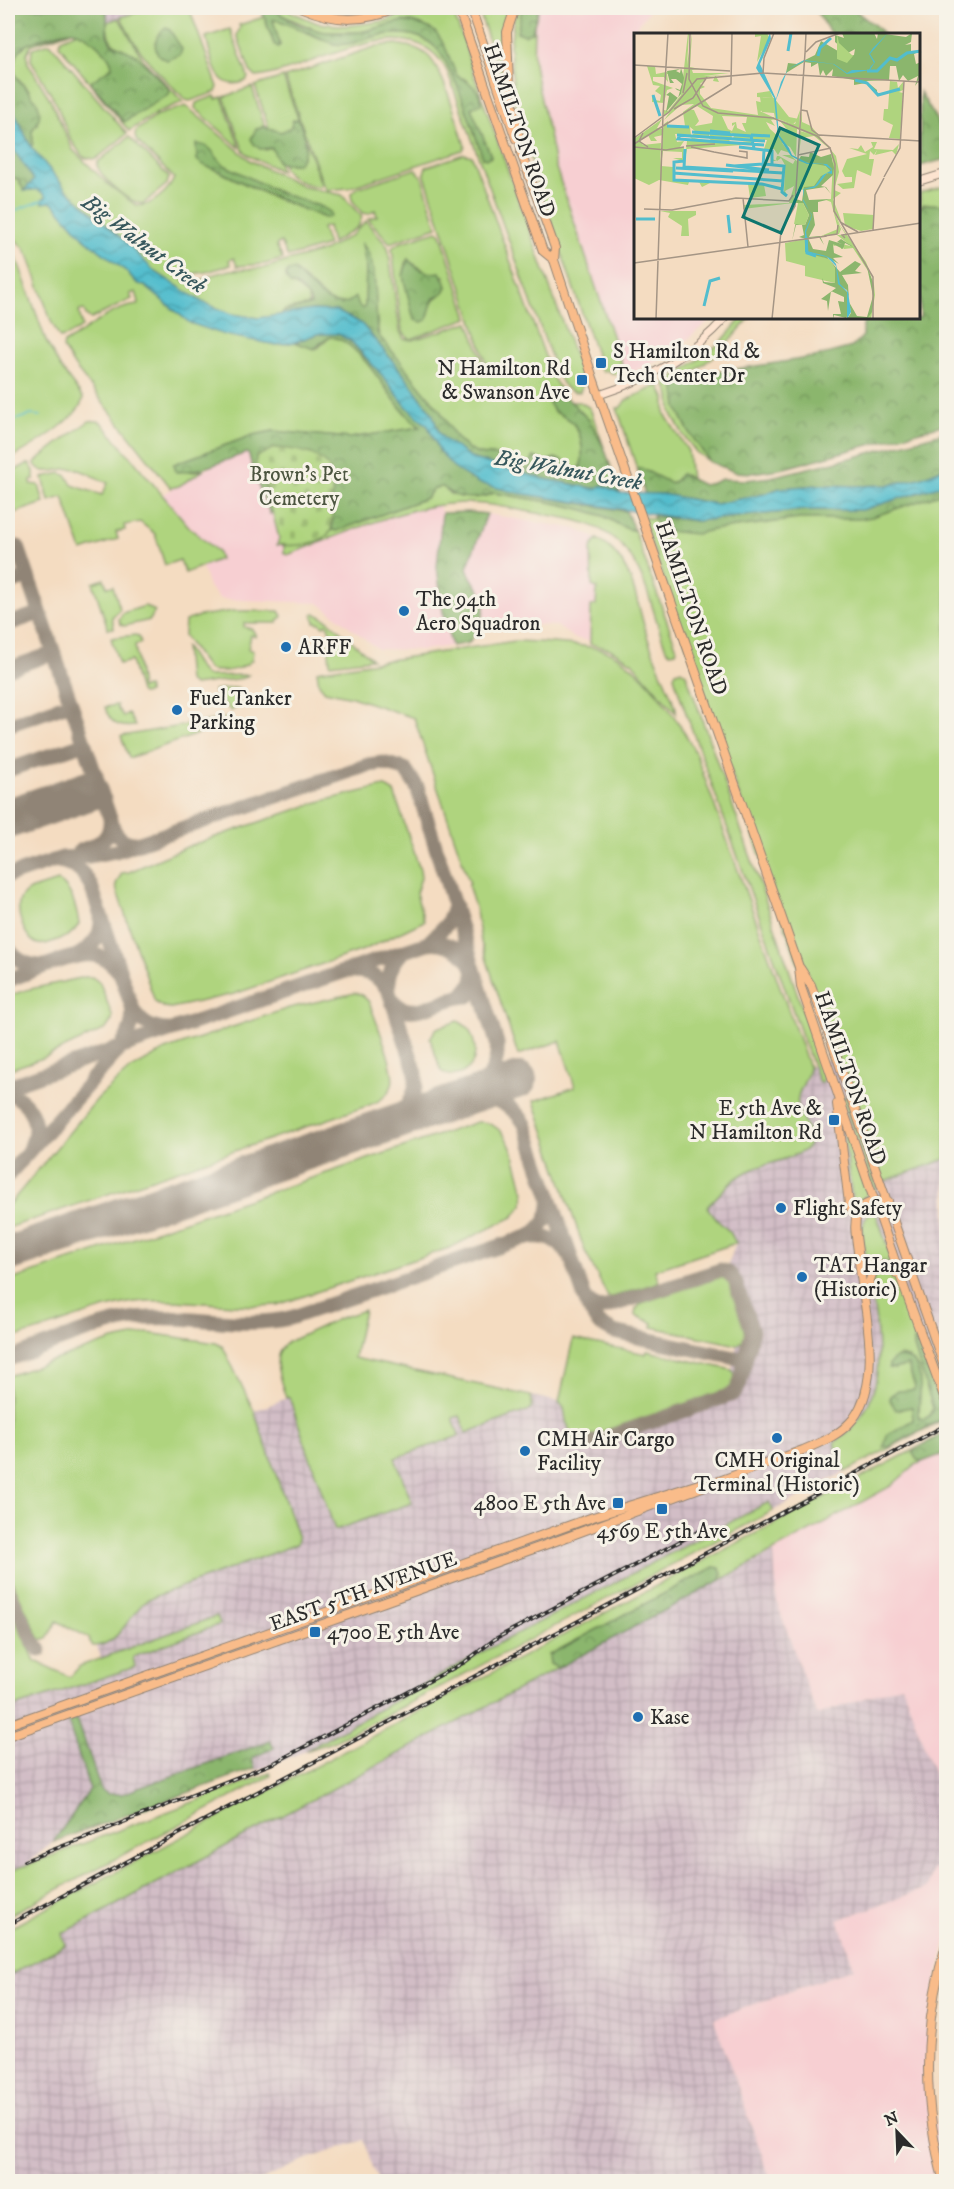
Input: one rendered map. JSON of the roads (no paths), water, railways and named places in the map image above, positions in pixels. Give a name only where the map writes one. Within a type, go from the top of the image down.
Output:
[{"type":"highway","points":[[302,8],[322,16],[339,19],[367,18],[398,8]]},
{"type":"highway","points":[[515,8],[507,32],[509,86],[523,158]]},
{"type":"main road","name":"HAMILTON ROAD","points":[[458,8],[543,251],[554,260]]},
{"type":"main road","name":"HAMILTON ROAD","points":[[471,8],[555,248],[554,260],[622,463],[799,967],[801,987],[946,1402]]},
{"type":"main road","points":[[921,181],[946,173]]},
{"type":"main road","points":[[599,394],[634,382],[676,359],[714,330],[723,320]]},
{"type":"main road","name":"HAMILTON ROAD","points":[[799,967],[811,985],[946,1372]]},
{"type":"main road","name":"EAST 5TH AVENUE","points":[[8,1736],[556,1541],[826,1441],[841,1431],[862,1404],[870,1378],[870,1349],[857,1247],[857,1215],[852,1211],[849,1203],[835,1087]]},
{"type":"main road","points":[[857,1215],[865,1205],[874,1201],[888,1201]]},
{"type":"main road","points":[[863,1299],[870,1273],[880,1264],[888,1265],[894,1270],[905,1290]]},
{"type":"main road","name":"EAST 5TH AVENUE","points":[[8,1725],[620,1507],[730,1477]]},
{"type":"main road","points":[[944,2181],[931,2120],[928,2065],[933,2002],[946,1945]]},
{"type":"water","points":[[8,99],[31,147],[65,188],[127,243],[154,271],[202,302],[232,314],[258,318],[312,310],[336,311],[361,323],[432,413],[439,433],[473,459],[544,479],[597,489],[602,485],[620,493],[662,494],[716,504],[764,494],[780,488],[820,485],[887,485],[920,478],[946,467],[946,481],[936,487],[862,510],[804,510],[697,521],[518,493],[478,483],[455,469],[440,452],[428,426],[407,407],[351,341],[338,334],[317,334],[295,342],[276,345],[225,335],[190,323],[145,286],[137,283],[127,272],[85,239],[54,204],[43,203],[42,200],[46,197],[41,192],[24,191],[34,180],[8,141]]},
{"type":"waterway","points":[[8,213],[43,200]]},
{"type":"waterway","points":[[8,422],[31,415],[41,416]]},
{"type":"railway","points":[[8,1925],[946,1425]]},
{"type":"railway","points":[[106,1829],[276,1762],[465,1662],[495,1639],[707,1527]]},
{"type":"railway","points":[[24,1861],[112,1827]]},
{"type":"place","name":"S Hamilton Rd & Tech Center Dr","points":[[601,363]]},
{"type":"place","name":"N Hamilton Rd & Swanson Ave","points":[[582,380]]},
{"type":"place","name":"The 94th Aero Squadron","points":[[404,611]]},
{"type":"place","name":"ARFF","points":[[286,647]]},
{"type":"place","name":"Fuel Tanker Parking","points":[[177,710]]},
{"type":"place","name":"E 5th Ave & N Hamilton Rd","points":[[834,1120]]},
{"type":"place","name":"Flight Safety","points":[[781,1208]]},
{"type":"place","name":"TAT Hangar (Historic)","points":[[802,1277]]},
{"type":"place","name":"CMH Original Terminal (Historic)","points":[[777,1438]]},
{"type":"place","name":"CMH Air Cargo Facility","points":[[525,1451]]},
{"type":"place","name":"4800 E 5th Ave","points":[[618,1503]]},
{"type":"place","name":"4569 E 5th Ave","points":[[662,1509]]},
{"type":"place","name":"4700 E 5th Ave","points":[[315,1632]]},
{"type":"place","name":"Kase","points":[[638,1717]]},
{"type":"water label","name":"Big Walnut Creek","points":[[145,243]]},
{"type":"water label","name":"Big Walnut Creek","points":[[569,469]]},
{"type":"park label","name":"Brown's Pet Cemetery","points":[[299,486]]}]
